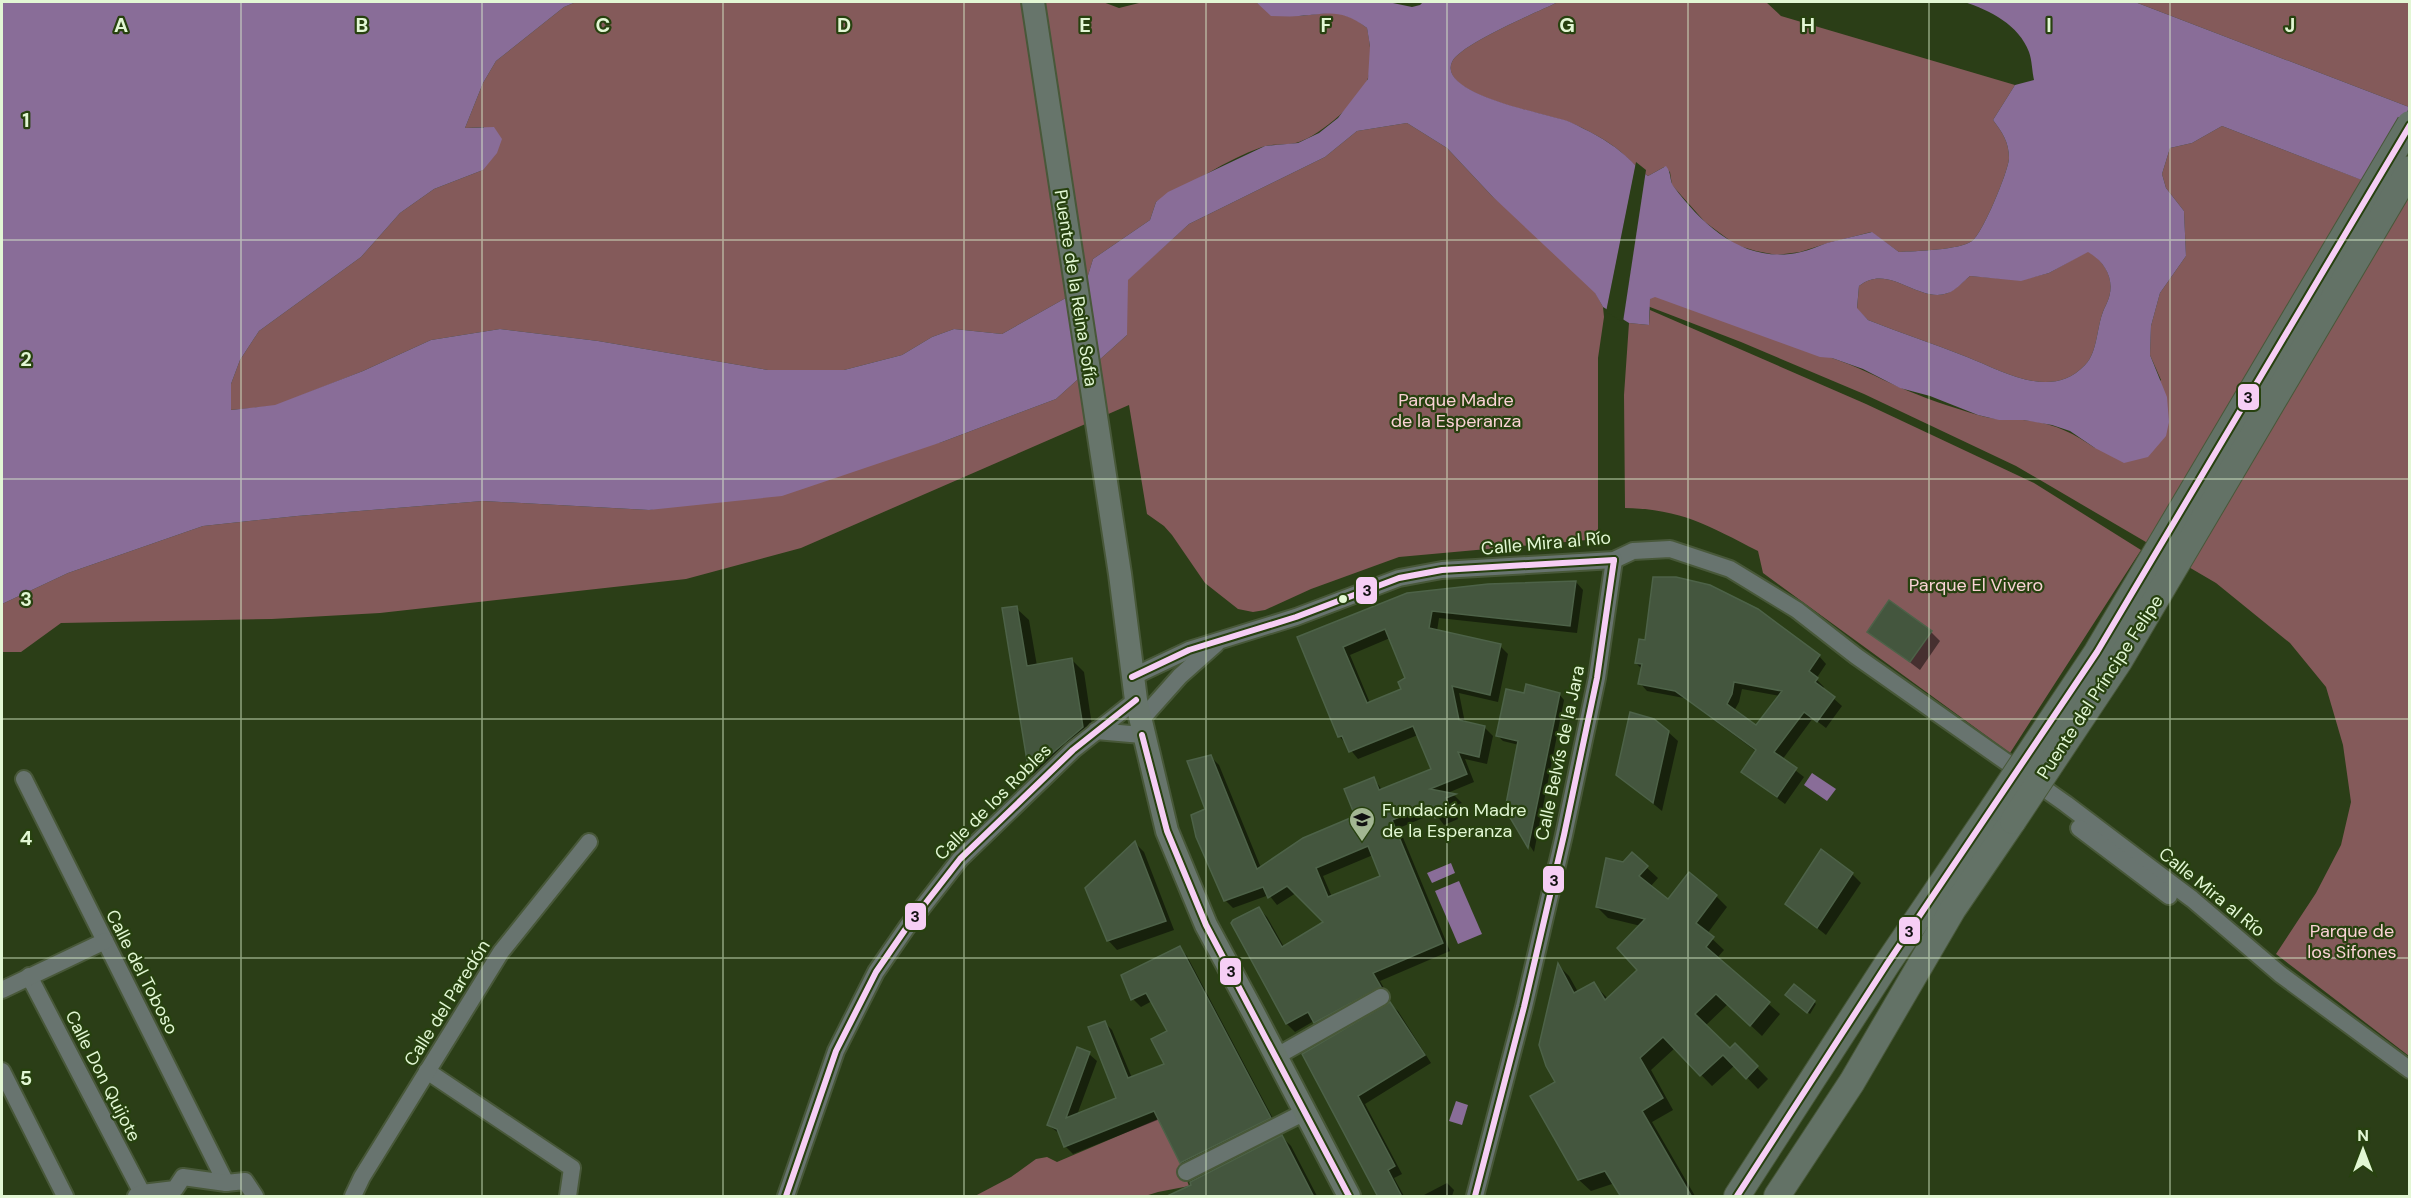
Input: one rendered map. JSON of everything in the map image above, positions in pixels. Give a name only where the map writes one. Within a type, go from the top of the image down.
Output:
[{"type":"main road","name":"Puente de la Reina Sofía","points":[[1033,2],[1120,574],[1132,677],[1139,718],[1167,831],[1206,925],[1277,1056],[1349,1197]]},
{"type":"main road","name":"Puente del Príncipe Felipe","points":[[1777,1197],[1858,1072],[1953,909],[2003,815],[2097,652],[2409,124]]},
{"type":"main road","name":"Puente del Príncipe Felipe","points":[[1737,1197],[1887,964],[2120,660],[2409,170]]},
{"type":"street","name":"Calle Mira al Río","points":[[1132,677],[1189,650],[1296,617],[1399,578],[1442,570],[1614,560],[1633,551],[1670,549],[1730,569],[1797,610],[1856,656],[1891,693],[2062,814],[2174,900],[2257,954],[2409,1070]]},
{"type":"street","name":"Calle Belvís de la Jara","points":[[1475,1197],[1524,1007],[1564,835],[1597,678],[1614,560]]},
{"type":"street","name":"Calle de los Robles","points":[[786,1197],[836,1051],[876,972],[907,927],[960,859],[1017,802],[1096,731],[1139,718],[1180,676],[1219,641]]},
{"type":"street","points":[[1096,731],[1139,718]]},
{"type":"street","name":"Calle del Toboso","points":[[24,779],[226,1183]]},
{"type":"street","name":"Calle del Paredón","points":[[353,1197],[362,1177],[501,952],[589,842]]},
{"type":"street","points":[[2,990],[105,941]]},
{"type":"street","name":"Calle Don Quijote","points":[[29,976],[139,1195]]},
{"type":"street","points":[[1277,1056],[1380,997]]},
{"type":"street","points":[[2,1071],[65,1197]]},
{"type":"street","points":[[427,1071],[572,1168],[568,1197]]},
{"type":"street","points":[[1186,1172],[1305,1112]]},
{"type":"street","points":[[139,1195],[175,1189],[183,1177],[226,1183],[245,1181],[255,1197]]},
{"type":"green space","points":[[576,2],[1103,2],[1119,8],[1143,2],[1256,2],[1300,16],[1336,12],[1355,19],[1367,28],[1370,66],[1368,78],[1358,96],[1339,116],[1318,132],[1299,142],[1267,146],[1249,152],[1156,202],[1150,220],[1093,259],[1086,282],[1064,299],[1002,334],[954,329],[932,337],[902,355],[844,370],[768,370],[598,341],[500,329],[431,340],[363,371],[275,406],[230,410],[231,384],[240,360],[259,331],[361,257],[400,213],[434,189],[483,170],[484,127],[465,128],[483,83],[496,61],[564,7]]},
{"type":"green space","points":[[1558,2],[1766,2],[1781,16],[2015,85],[1993,120],[2008,147],[2009,158],[2000,188],[1982,227],[1972,241],[1966,244],[1948,248],[1899,252],[1871,232],[1800,252],[1777,255],[1736,245],[1705,222],[1672,185],[1670,172],[1664,167],[1648,176],[1615,148],[1589,131],[1569,122],[1477,94],[1461,85],[1452,74],[1452,62],[1469,46]]},
{"type":"green space","points":[[2135,2],[2409,2],[2409,107]]},
{"type":"green space","points":[[1407,123],[1447,148],[1492,196],[1540,235],[1858,368],[1917,395],[1984,417],[2033,421],[2052,426],[2078,437],[2095,448],[2161,380],[2150,355],[2151,326],[2160,293],[2186,256],[2184,211],[2166,188],[2162,174],[2170,148],[2192,143],[2222,126],[2357,178],[2409,192],[2409,1056],[2276,954],[2316,893],[2341,845],[2351,802],[2343,745],[2326,687],[2290,643],[2216,583],[2016,466],[1864,394],[1741,342],[1650,307],[1595,292],[1603,307],[1604,317],[1598,358],[1598,539],[1399,557],[1311,589],[1265,610],[1253,612],[1238,609],[1205,583],[1172,535],[1147,514],[1129,405],[801,548],[686,579],[380,613],[272,619],[61,623],[21,652],[2,652],[2,604],[68,573],[203,526],[483,501],[649,510],[942,442],[1056,399],[1127,335],[1127,280],[1189,224],[1325,157],[1357,131]]},
{"type":"green space","points":[[2088,251],[2100,261],[2108,274],[2109,297],[2100,320],[2090,359],[2072,376],[2057,381],[2042,382],[2011,375],[1868,320],[1857,309],[1859,286],[1870,280],[1892,281],[1937,295],[1951,292],[1970,276],[2021,280],[2049,273]]},
{"type":"green space","name":"Parque El Vivero","points":[[1650,310],[1866,404],[2034,483],[2141,550],[2010,753],[1763,573],[1758,551],[1679,515],[1625,508],[1624,395],[1629,323],[1649,325]]},
{"type":"green space","points":[[1158,1119],[1181,1164],[1189,1186],[1145,1196],[975,1196],[1011,1177],[1036,1159],[1047,1157],[1057,1162]]},
{"type":"shaded area","points":[[2,2],[576,2],[564,7],[496,61],[483,83],[465,128],[494,127],[502,139],[497,153],[483,170],[434,189],[400,213],[361,257],[259,331],[240,360],[231,384],[231,410],[275,405],[363,371],[431,340],[500,329],[598,341],[768,370],[844,370],[902,355],[932,337],[954,329],[1002,334],[1064,299],[1086,282],[1093,259],[1150,220],[1156,202],[1168,192],[1265,146],[1298,143],[1319,133],[1338,118],[1368,79],[1370,46],[1367,28],[1349,17],[1334,14],[1271,16],[1256,2],[1388,2],[1412,7],[1423,2],[1558,2],[1469,46],[1452,62],[1452,74],[1461,84],[1477,93],[1570,122],[1590,132],[1615,148],[1648,176],[1666,166],[1674,187],[1713,229],[1745,248],[1781,255],[1801,252],[1872,232],[1899,252],[1937,250],[1958,246],[1972,241],[1976,236],[1994,202],[2008,165],[2008,147],[1993,120],[2015,85],[2034,80],[2029,52],[2011,26],[1984,9],[1964,2],[2135,2],[2409,107],[2381,185],[2359,179],[2222,126],[2192,143],[2170,148],[2162,174],[2166,188],[2184,211],[2186,256],[2160,293],[2151,326],[2150,355],[2167,397],[2169,422],[2166,436],[2148,457],[2124,463],[2095,448],[2070,431],[2024,420],[1999,420],[1978,415],[1930,396],[1900,388],[1863,369],[1832,358],[1820,357],[1655,297],[1650,299],[1649,325],[1629,323],[1603,307],[1595,293],[1492,196],[1447,148],[1407,123],[1357,131],[1325,157],[1189,224],[1128,280],[1127,335],[1056,399],[942,442],[782,496],[649,510],[483,501],[203,526],[68,573],[2,604]],"holes":[[[2088,252],[2095,257],[2108,274],[2110,289],[2093,352],[2085,365],[2072,376],[2057,381],[2042,382],[2011,375],[1868,320],[1857,308],[1859,286],[1870,280],[1892,281],[1937,295],[1951,292],[1970,276],[2021,281],[2049,273]]]},
{"type":"shaded area","points":[[1812,773],[1836,789],[1827,801],[1804,785]]},
{"type":"shaded area","points":[[1451,863],[1455,873],[1432,883],[1427,873]]},
{"type":"shaded area","points":[[1459,881],[1482,934],[1458,944],[1435,891]]},
{"type":"shaded area","points":[[1456,1101],[1468,1105],[1462,1125],[1449,1121]]},
{"type":"pier","points":[[1636,162],[1646,170],[1623,322],[1606,312]]},
{"type":"building","points":[[1653,577],[1676,577],[1710,585],[1758,609],[1820,655],[1809,671],[1818,678],[1815,682],[1835,697],[1817,722],[1804,712],[1774,752],[1797,768],[1777,797],[1741,772],[1756,750],[1675,691],[1638,684],[1642,664],[1635,663],[1639,639],[1645,640]],"holes":[[[1734,682],[1782,691],[1756,725],[1727,704]]]},
{"type":"building","points":[[1576,581],[1570,626],[1432,611],[1429,628],[1501,644],[1490,695],[1452,686],[1459,720],[1485,726],[1479,757],[1458,752],[1467,774],[1430,789],[1456,794],[1446,798],[1451,811],[1435,818],[1430,805],[1392,820],[1443,943],[1373,973],[1381,987],[1314,1023],[1308,1012],[1286,1024],[1231,923],[1259,907],[1282,947],[1323,922],[1287,886],[1268,898],[1263,887],[1224,901],[1196,837],[1191,815],[1205,809],[1187,761],[1211,755],[1257,869],[1303,838],[1355,816],[1344,789],[1374,777],[1379,790],[1431,769],[1413,726],[1349,752],[1342,736],[1338,737],[1297,637],[1407,593],[1488,584]],"holes":[[[1385,629],[1405,678],[1398,682],[1401,689],[1367,703],[1343,647]],[[1368,846],[1380,876],[1328,897],[1316,868]]]},
{"type":"building","points":[[1889,600],[1932,631],[1910,662],[1867,632]]},
{"type":"building","points":[[1017,606],[1027,666],[1072,658],[1083,727],[1029,773],[1002,608]]},
{"type":"building","points":[[1526,684],[1560,693],[1528,848],[1505,809],[1518,741],[1496,736],[1506,689],[1524,693]]},
{"type":"building","points":[[1630,712],[1654,719],[1669,731],[1653,803],[1616,775]]},
{"type":"building","points":[[1135,841],[1166,921],[1107,941],[1085,888]]},
{"type":"building","points":[[1821,849],[1853,873],[1817,928],[1785,904]]},
{"type":"building","points":[[1632,852],[1648,866],[1639,876],[1668,899],[1689,872],[1717,895],[1696,923],[1714,937],[1706,947],[1770,1002],[1750,1026],[1716,994],[1695,1014],[1730,1048],[1735,1043],[1758,1066],[1746,1079],[1723,1055],[1700,1076],[1663,1037],[1640,1058],[1663,1098],[1642,1111],[1692,1197],[1621,1197],[1605,1171],[1578,1180],[1530,1096],[1555,1082],[1546,1066],[1539,1045],[1558,963],[1574,993],[1594,982],[1605,1000],[1637,970],[1617,948],[1645,919],[1596,907],[1606,858],[1623,862]]},
{"type":"building","points":[[1180,946],[1271,1118],[1180,1163],[1154,1111],[1064,1147],[1057,1129],[1047,1125],[1077,1047],[1090,1052],[1066,1118],[1116,1098],[1088,1027],[1105,1021],[1128,1078],[1164,1064],[1151,1039],[1167,1031],[1146,993],[1131,1000],[1121,975]]},
{"type":"building","points":[[1794,984],[1815,1001],[1807,1013],[1785,995]]},
{"type":"building","points":[[1390,1002],[1425,1055],[1358,1096],[1395,1166],[1388,1170],[1402,1197],[1378,1197],[1302,1054]]},
{"type":"building","points":[[1282,1135],[1314,1197],[1165,1197],[1191,1185],[1190,1182]]},
{"type":"transit line","name":"3","points":[[1737,1196],[1887,964],[2097,652],[2410,125]]},
{"type":"transit line","name":"3","points":[[1132,677],[1189,650],[1296,617],[1399,578],[1442,570],[1614,560]]},
{"type":"transit line","name":"3","points":[[1475,1196],[1524,1007],[1564,835],[1597,678],[1614,560]]},
{"type":"transit line","name":"3","points":[[786,1196],[836,1051],[876,972],[907,927],[960,859],[1073,750],[1136,700]]},
{"type":"transit line","name":"3","points":[[1142,735],[1167,831],[1206,925],[1349,1196]]},
{"type":"place","name":"Fundación Madre de la Esperanza","points":[[1362,843]]},
{"type":"park label","name":"Parque Madre de la Esperanza","points":[[1456,410]]},
{"type":"park label","name":"Parque de los Sifones","points":[[2352,941]]}]
